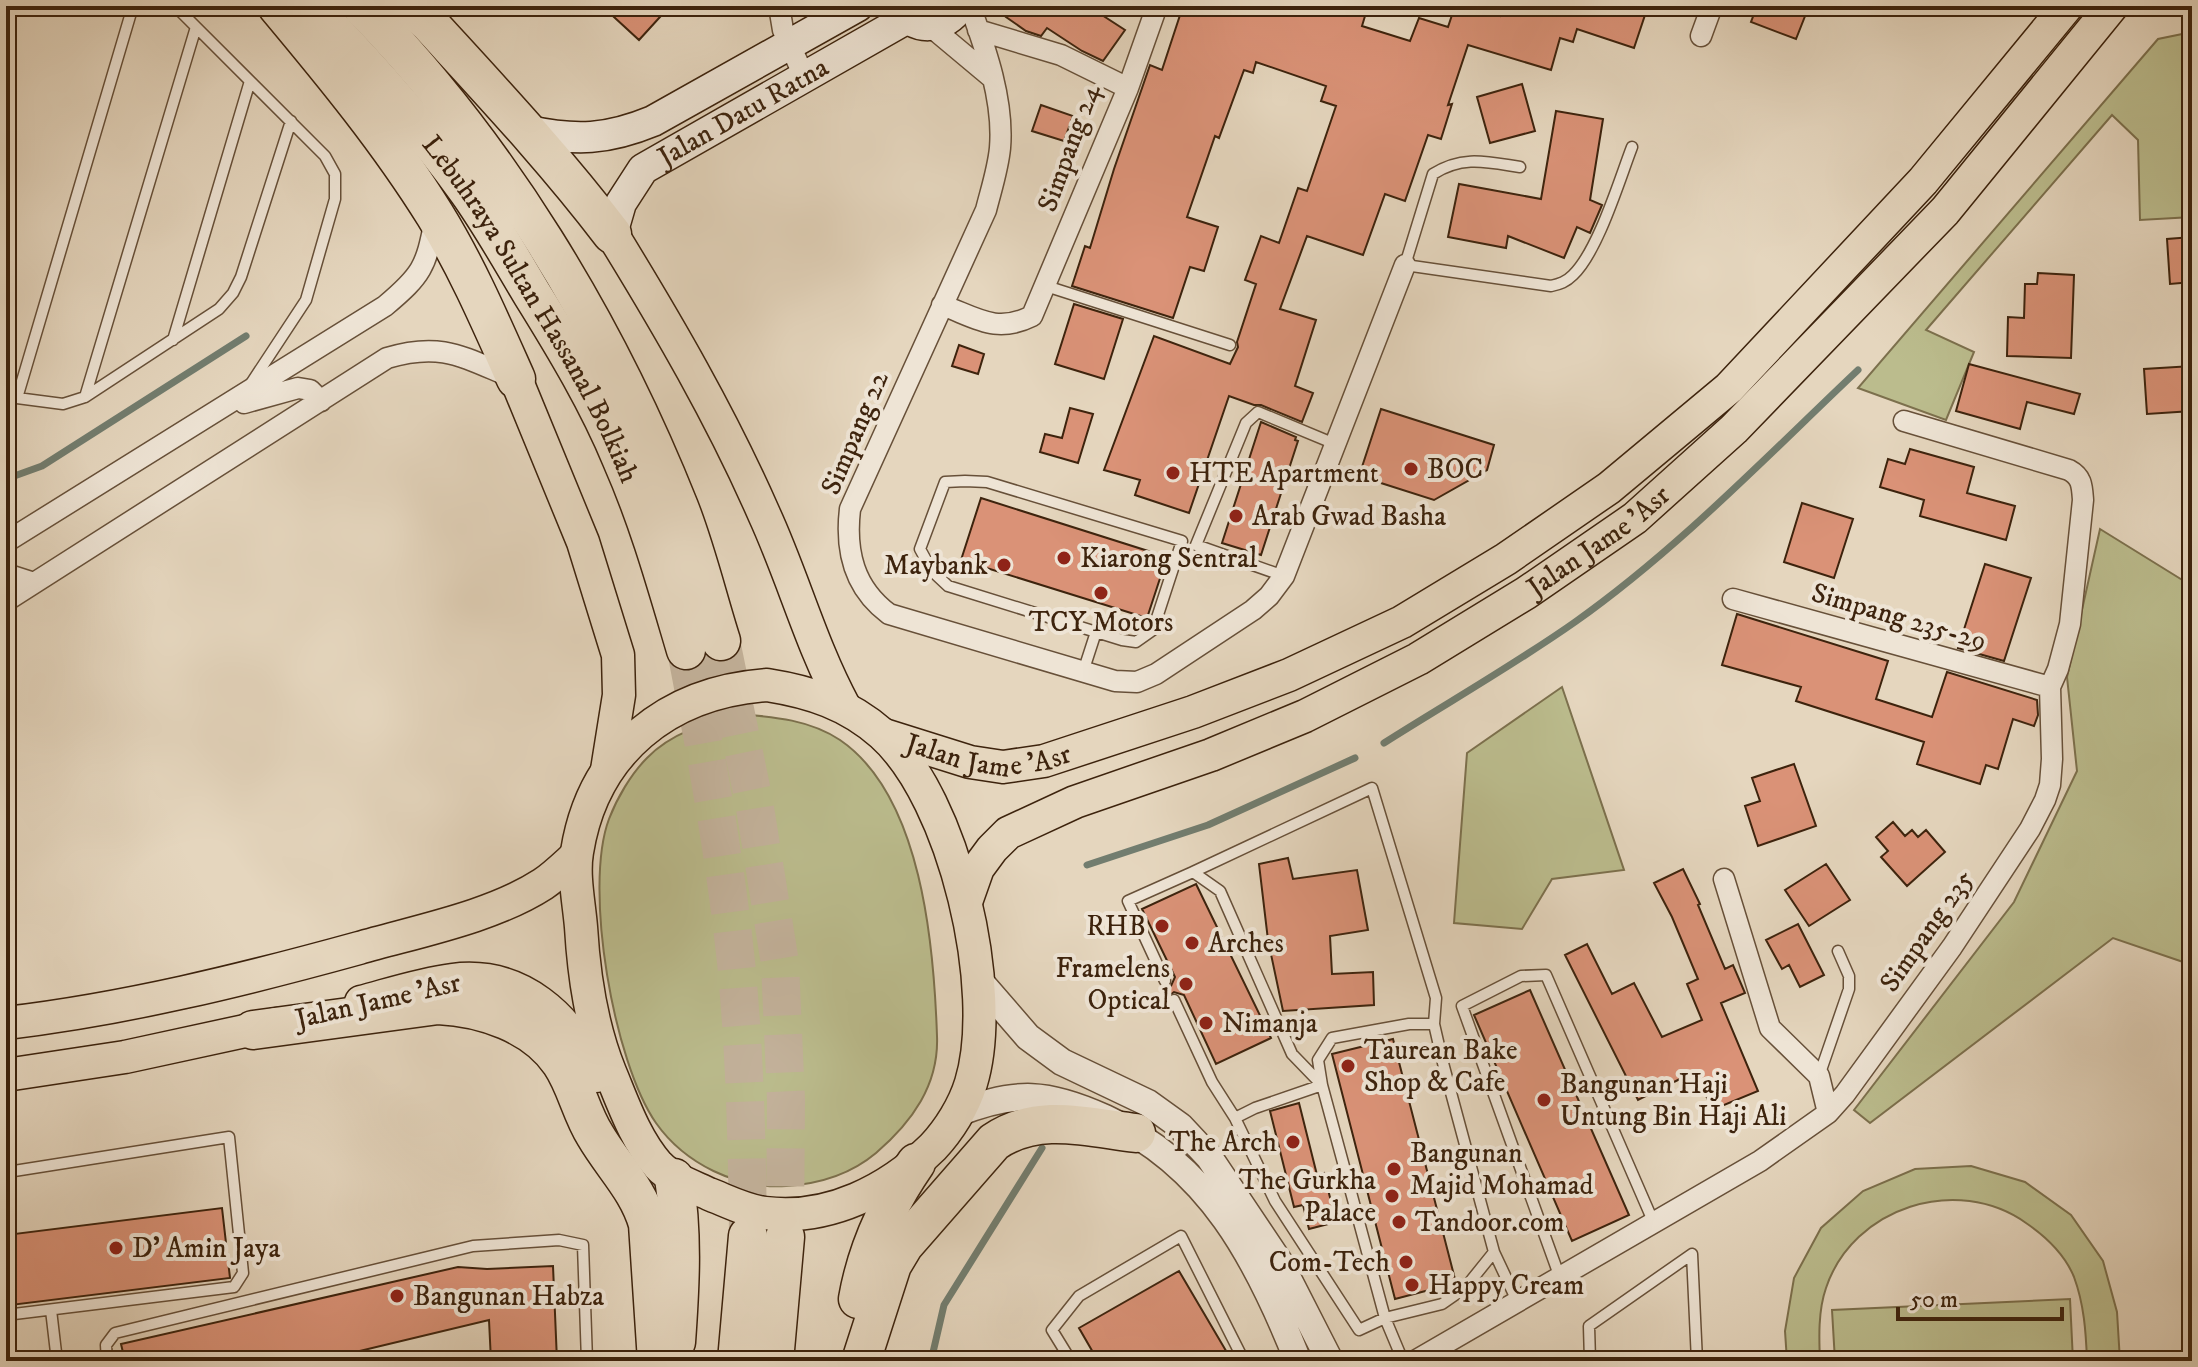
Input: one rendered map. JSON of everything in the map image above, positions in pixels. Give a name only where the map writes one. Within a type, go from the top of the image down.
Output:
[{"type":"highway","points":[[277,6],[374,126],[435,216],[479,297],[516,379]]},
{"type":"highway","name":"Lebuhraya Sultan Hassanal Bolkiah","points":[[309,6],[393,94],[433,143],[470,193],[549,320],[622,458],[647,522],[704,646],[680,511],[659,461],[581,303],[500,175],[464,126],[361,6]]},
{"type":"highway","points":[[409,6],[428,22],[528,131],[572,181],[612,234]]},
{"type":"highway","points":[[253,1030],[417,1007],[462,1006],[491,1013],[545,1045],[561,1063],[594,1135],[641,1202],[648,1224],[657,1361]]},
{"type":"highway","points":[[861,1361],[892,1265],[904,1245],[994,1142],[1013,1129],[1033,1125],[1064,1124],[1136,1133]]},
{"type":"highway","points":[[848,1361],[862,1277],[877,1231],[896,1193],[916,1163]]},
{"type":"highway","points":[[667,1172],[680,1214],[682,1261],[674,1361]]},
{"type":"highway","points":[[737,1361],[766,1236],[774,1361]]},
{"type":"main road","name":"Jalan Datu Ratna","points":[[528,131],[561,138],[590,139],[625,133],[653,121],[858,6]]},
{"type":"main road","name":"Jalan Datu Ratna","points":[[612,234],[621,203],[643,169],[911,17],[951,18],[960,6]]},
{"type":"main road","name":"Jalan Jame 'Asr","points":[[884,735],[970,762],[1003,767],[1044,761],[1193,712],[1289,675],[1402,622],[1506,559],[1609,488],[1729,388],[1923,181],[2067,6]]},
{"type":"main road","name":"Jalan Jame 'Asr","points":[[966,902],[978,868],[1008,833],[1075,802],[1211,755],[1319,709],[1418,659],[1526,593],[1635,518],[1734,429],[1945,211],[2112,6]]},
{"type":"main road","points":[[612,234],[726,430],[766,517],[826,673],[844,706]]},
{"type":"main road","points":[[516,379],[583,542],[618,655],[619,695],[606,773]]},
{"type":"main road","points":[[667,1172],[626,1111],[591,1014],[582,945],[576,856],[592,801],[606,773],[645,730],[671,710],[703,696],[736,687],[767,685],[806,691],[844,706],[884,735]]},
{"type":"main road","name":"Jalan Jame 'Asr","points":[[6,1075],[125,1057],[253,1030],[431,983],[480,979],[502,983],[533,997],[558,1017],[590,1062],[627,1142],[640,1159],[732,1204],[764,1213],[801,1213],[837,1207],[864,1197],[890,1183],[916,1163],[940,1140],[958,1113],[970,1084],[977,1052],[979,1017],[974,947],[966,902],[936,813],[913,773],[884,735]]},
{"type":"main road","name":"Jalan Jame 'Asr","points":[[6,1023],[207,987],[453,921],[501,904],[543,883],[576,856]]},
{"type":"street","points":[[779,6],[783,30],[804,76]]},
{"type":"street","name":"Simpang 22","points":[[970,6],[1000,120],[1000,148],[995,177],[986,210],[850,509],[847,534],[858,582],[871,601],[889,614],[1115,681],[1137,682],[1156,674],[1253,610],[1284,576],[1405,265]]},
{"type":"street","points":[[1128,88],[1157,6]]},
{"type":"street","points":[[1701,36],[1712,6]]},
{"type":"street","points":[[911,17],[991,77]]},
{"type":"street","name":"Simpang 24","points":[[942,305],[994,325],[1015,325],[1032,316],[1128,88],[1061,55],[978,30]]},
{"type":"street","points":[[6,542],[385,306],[414,282],[428,253],[435,216]]},
{"type":"street","points":[[6,601],[387,358],[415,350],[451,352],[516,379]]},
{"type":"street","points":[[221,410],[298,388],[310,390],[321,401]]},
{"type":"street","name":"Simpang 235","points":[[1415,1361],[1760,1161],[1828,1113],[1952,947],[2030,829],[2050,785],[2050,687],[2070,624],[2083,500],[2078,475],[1904,421]]},
{"type":"street","points":[[6,574],[34,583]]},
{"type":"street","name":"Simpang 235-29","points":[[1733,599],[2050,687]]},
{"type":"street","points":[[1724,879],[1770,1028],[1819,1076],[1828,1113]]},
{"type":"street","points":[[976,977],[1028,1037],[1062,1062],[1148,1103],[1180,1126],[1209,1157],[1280,1263],[1330,1361]]},
{"type":"street","points":[[958,1113],[991,1100],[1035,1096],[1090,1111],[1136,1133],[1184,1168],[1213,1201],[1270,1296],[1298,1361]]},
{"type":"lane","points":[[133,6],[12,397],[63,404],[85,397],[219,309],[233,293],[291,121]]},
{"type":"lane","points":[[175,6],[325,156],[335,174],[335,199],[306,300],[245,394]]},
{"type":"lane","points":[[85,397],[196,27]]},
{"type":"lane","points":[[173,340],[250,81]]},
{"type":"lane","points":[[1520,167],[1472,160],[1449,164],[1433,174],[1405,265],[1551,286],[1563,283],[1575,273],[1596,239],[1632,147]]},
{"type":"lane","points":[[1046,286],[1230,345]]},
{"type":"lane","points":[[1284,576],[1196,545],[1246,423],[1258,412],[1337,445]]},
{"type":"lane","points":[[945,482],[987,482],[1182,541],[1153,630],[1136,642],[1096,632],[948,586],[932,571],[920,549],[945,482]]},
{"type":"lane","points":[[1083,672],[1096,632]]},
{"type":"lane","points":[[1165,981],[1128,901],[1372,788],[1436,998],[1434,1024],[1494,1252],[1517,1301]]},
{"type":"lane","points":[[1193,872],[1220,891],[1292,1054],[1322,1085]]},
{"type":"lane","points":[[1819,1076],[1849,989],[1849,976],[1838,951]]},
{"type":"lane","points":[[1559,1275],[1462,1006],[1521,976],[1546,975],[1653,1221]]},
{"type":"lane","points":[[1174,1000],[1212,1082],[1235,1118],[1275,1201],[1359,1330],[1385,1318],[1442,1304],[1465,1288],[1494,1252]]},
{"type":"lane","points":[[1403,1361],[1385,1318],[1322,1085],[1318,1060],[1332,1038],[1409,1024],[1434,1024]]},
{"type":"lane","points":[[1235,1118],[1322,1085]]},
{"type":"lane","points":[[6,1178],[14,1171],[229,1137],[243,1273],[234,1287],[6,1315]]},
{"type":"lane","points":[[1071,1361],[1052,1330],[1079,1296],[1181,1236],[1244,1361]]},
{"type":"lane","points":[[107,1361],[106,1345],[115,1333],[473,1246],[559,1240],[583,1245],[587,1361]]},
{"type":"lane","points":[[1590,1361],[1589,1326],[1692,1254],[1697,1361]]},
{"type":"lane","points":[[51,1310],[57,1361]]},
{"type":"green space","points":[[2192,32],[2192,217],[2140,220],[2138,140],[2112,115],[1926,330],[1974,352],[1946,420],[1858,388],[2158,39]]},
{"type":"green space","points":[[2100,529],[2192,586],[2192,965],[2113,938],[1870,1123],[1854,1110],[2014,902],[2077,771],[2067,677]]},
{"type":"green space","points":[[1562,687],[1624,870],[1552,879],[1522,929],[1454,923],[1467,753]]},
{"type":"green space","points":[[740,714],[779,718],[817,728],[840,740],[868,765],[889,797],[906,835],[927,918],[937,1036],[933,1071],[921,1101],[901,1129],[856,1167],[834,1177],[798,1185],[749,1183],[714,1171],[682,1151],[656,1123],[627,1060],[607,974],[601,930],[599,887],[602,849],[609,819],[635,771],[667,741],[703,725]]},
{"type":"green space","points":[[1971,1166],[2025,1182],[2071,1215],[2103,1261],[2117,1312],[2120,1361],[2087,1361],[2084,1318],[2074,1277],[2060,1254],[2040,1234],[1999,1208],[1969,1201],[1940,1201],[1910,1207],[1883,1219],[1859,1237],[1840,1260],[1823,1297],[1820,1361],[1787,1361],[1785,1331],[1794,1278],[1821,1228],[1863,1191],[1915,1169]]},
{"type":"green space","points":[[2070,1299],[2073,1361],[1835,1361],[1832,1310]]},
{"type":"building","points":[[602,6],[670,6],[639,40]]},
{"type":"building","points":[[1014,6],[1088,6],[1125,30],[1103,61],[1047,28],[1041,36],[1026,31],[1006,17]]},
{"type":"building","points":[[1183,6],[1368,6],[1362,26],[1410,41],[1419,18],[1448,27],[1455,6],[1468,6],[1500,16],[1503,6],[1648,6],[1634,48],[1577,29],[1573,42],[1560,38],[1551,70],[1468,45],[1448,105],[1452,104],[1441,139],[1428,135],[1405,201],[1385,194],[1363,255],[1307,236],[1280,309],[1316,320],[1295,386],[1313,393],[1302,422],[1229,396],[1189,513],[1135,495],[1140,480],[1104,470],[1154,336],[1230,364],[1256,284],[1245,280],[1261,236],[1279,243],[1298,188],[1307,191],[1336,106],[1321,101],[1326,86],[1256,62],[1253,73],[1244,70],[1219,138],[1215,136],[1187,217],[1218,227],[1204,271],[1190,267],[1173,318],[1072,286],[1085,246],[1090,248],[1150,65],[1162,70]]},
{"type":"building","points":[[1757,6],[1809,6],[1796,39],[1751,22]]},
{"type":"building","points":[[1522,84],[1535,131],[1490,143],[1477,97]]},
{"type":"building","points":[[1041,105],[1073,116],[1064,141],[1032,131]]},
{"type":"building","points":[[1556,111],[1603,119],[1590,200],[1602,205],[1590,233],[1577,227],[1564,258],[1508,236],[1506,248],[1448,237],[1459,184],[1541,199]]},
{"type":"building","points":[[2192,237],[2192,282],[2170,284],[2167,239]]},
{"type":"building","points":[[2038,273],[2074,275],[2071,358],[2007,356],[2008,317],[2024,318],[2025,284],[2037,284]]},
{"type":"building","points":[[1074,304],[1123,319],[1104,379],[1055,364]]},
{"type":"building","points":[[959,345],[984,354],[978,374],[952,366]]},
{"type":"building","points":[[1969,364],[2080,394],[2074,414],[2027,402],[2020,429],[1956,411]]},
{"type":"building","points":[[2192,366],[2192,411],[2147,414],[2144,369]]},
{"type":"building","points":[[1070,408],[1093,414],[1078,463],[1040,452],[1045,434],[1062,438]]},
{"type":"building","points":[[1381,409],[1494,445],[1487,470],[1434,500],[1359,476]]},
{"type":"building","points":[[1261,422],[1296,437],[1298,441],[1261,555],[1222,543]]},
{"type":"building","points":[[1910,449],[1974,467],[1967,493],[2015,506],[2006,540],[1920,516],[1924,500],[1880,487],[1888,459],[1905,464]]},
{"type":"building","name":"Kiarong Sentral","points":[[981,498],[1167,557],[1147,618],[961,560]]},
{"type":"building","points":[[1802,503],[1853,519],[1834,578],[1784,562]]},
{"type":"building","points":[[1985,564],[2031,578],[2004,661],[1958,648]]},
{"type":"building","points":[[1737,614],[1888,661],[1876,699],[1932,717],[1947,672],[2037,700],[2038,715],[2034,726],[2013,719],[1998,769],[1986,765],[1980,784],[1917,764],[1924,742],[1796,701],[1801,687],[1722,665]]},
{"type":"building","points":[[1794,764],[1816,826],[1758,846],[1745,806],[1760,801],[1752,778]]},
{"type":"building","points":[[1893,822],[1905,836],[1912,830],[1918,837],[1926,830],[1945,852],[1907,886],[1881,857],[1888,851],[1876,837]]},
{"type":"building","points":[[1288,858],[1293,879],[1357,870],[1368,930],[1330,936],[1332,974],[1373,972],[1374,1005],[1283,1011],[1268,940],[1259,864]]},
{"type":"building","points":[[1826,864],[1850,900],[1809,926],[1785,890]]},
{"type":"building","points":[[1683,869],[1725,969],[1733,965],[1745,993],[1721,1003],[1758,1091],[1712,1110],[1696,1071],[1638,1100],[1565,955],[1587,944],[1612,994],[1634,983],[1662,1037],[1702,1020],[1687,984],[1698,979],[1654,883]]},
{"type":"building","name":"Arches","points":[[1196,884],[1271,1038],[1216,1064],[1184,995],[1174,992],[1166,998],[1162,988],[1171,986],[1175,977],[1142,909]]},
{"type":"building","points":[[1798,924],[1824,975],[1800,987],[1789,965],[1782,969],[1766,940]]},
{"type":"building","name":"Bangunan Haji Untung Bin Haji Ali","points":[[1530,990],[1629,1215],[1572,1241],[1474,1015]]},
{"type":"building","name":"Bangunan Majid Mohamad","points":[[1393,1039],[1456,1283],[1395,1299],[1332,1054]]},
{"type":"building","points":[[1299,1103],[1317,1175],[1324,1173],[1336,1222],[1309,1229],[1303,1205],[1294,1207],[1270,1111]]},
{"type":"building","name":"D' Amin Jaya","points":[[222,1208],[230,1278],[11,1305],[6,1235]]},
{"type":"building","name":"Bangunan Habza","points":[[553,1266],[557,1361],[491,1361],[489,1320],[318,1361],[125,1361],[121,1344],[458,1267]]},
{"type":"building","points":[[1179,1271],[1232,1361],[1098,1361],[1079,1328]]},
{"type":"waterway","points":[[6,479],[42,466],[246,336]]},
{"type":"waterway","points":[[1384,743],[1528,653],[1613,594],[1721,501],[1858,370]]},
{"type":"waterway","points":[[1087,865],[1208,825],[1355,758]]},
{"type":"waterway","points":[[931,1361],[944,1305],[1042,1148]]},
{"type":"tunnel","points":[[721,641],[754,802],[780,963],[786,1100],[785,1237]]},
{"type":"tunnel","points":[[686,650],[732,923],[742,1030],[748,1236]]},
{"type":"place","name":"BOC","points":[[1411,469]]},
{"type":"place","name":"HTE Apartment","points":[[1173,473]]},
{"type":"place","name":"Arab Gwad Basha","points":[[1236,516]]},
{"type":"place","name":"Kiarong Sentral","points":[[1064,558]]},
{"type":"place","name":"Maybank","points":[[1004,565]]},
{"type":"place","name":"TCY Motors","points":[[1101,593]]},
{"type":"place","name":"RHB","points":[[1162,926]]},
{"type":"place","name":"Arches","points":[[1192,943]]},
{"type":"place","name":"Framelens Optical","points":[[1186,984]]},
{"type":"place","name":"Nimanja","points":[[1206,1023]]},
{"type":"place","name":"Taurean Bake Shop & Cafe","points":[[1348,1066]]},
{"type":"place","name":"Bangunan Haji Untung Bin Haji Ali","points":[[1544,1100]]},
{"type":"place","name":"The Arch","points":[[1293,1142]]},
{"type":"place","name":"Bangunan Majid Mohamad","points":[[1394,1169]]},
{"type":"place","name":"The Gurkha Palace","points":[[1392,1196]]},
{"type":"place","name":"Tandoor.com","points":[[1399,1222]]},
{"type":"place","name":"D' Amin Jaya","points":[[116,1248]]},
{"type":"place","name":"Com-Tech","points":[[1406,1262]]},
{"type":"place","name":"Happy Cream","points":[[1412,1285]]},
{"type":"place","name":"Bangunan Habza","points":[[397,1296]]}]
